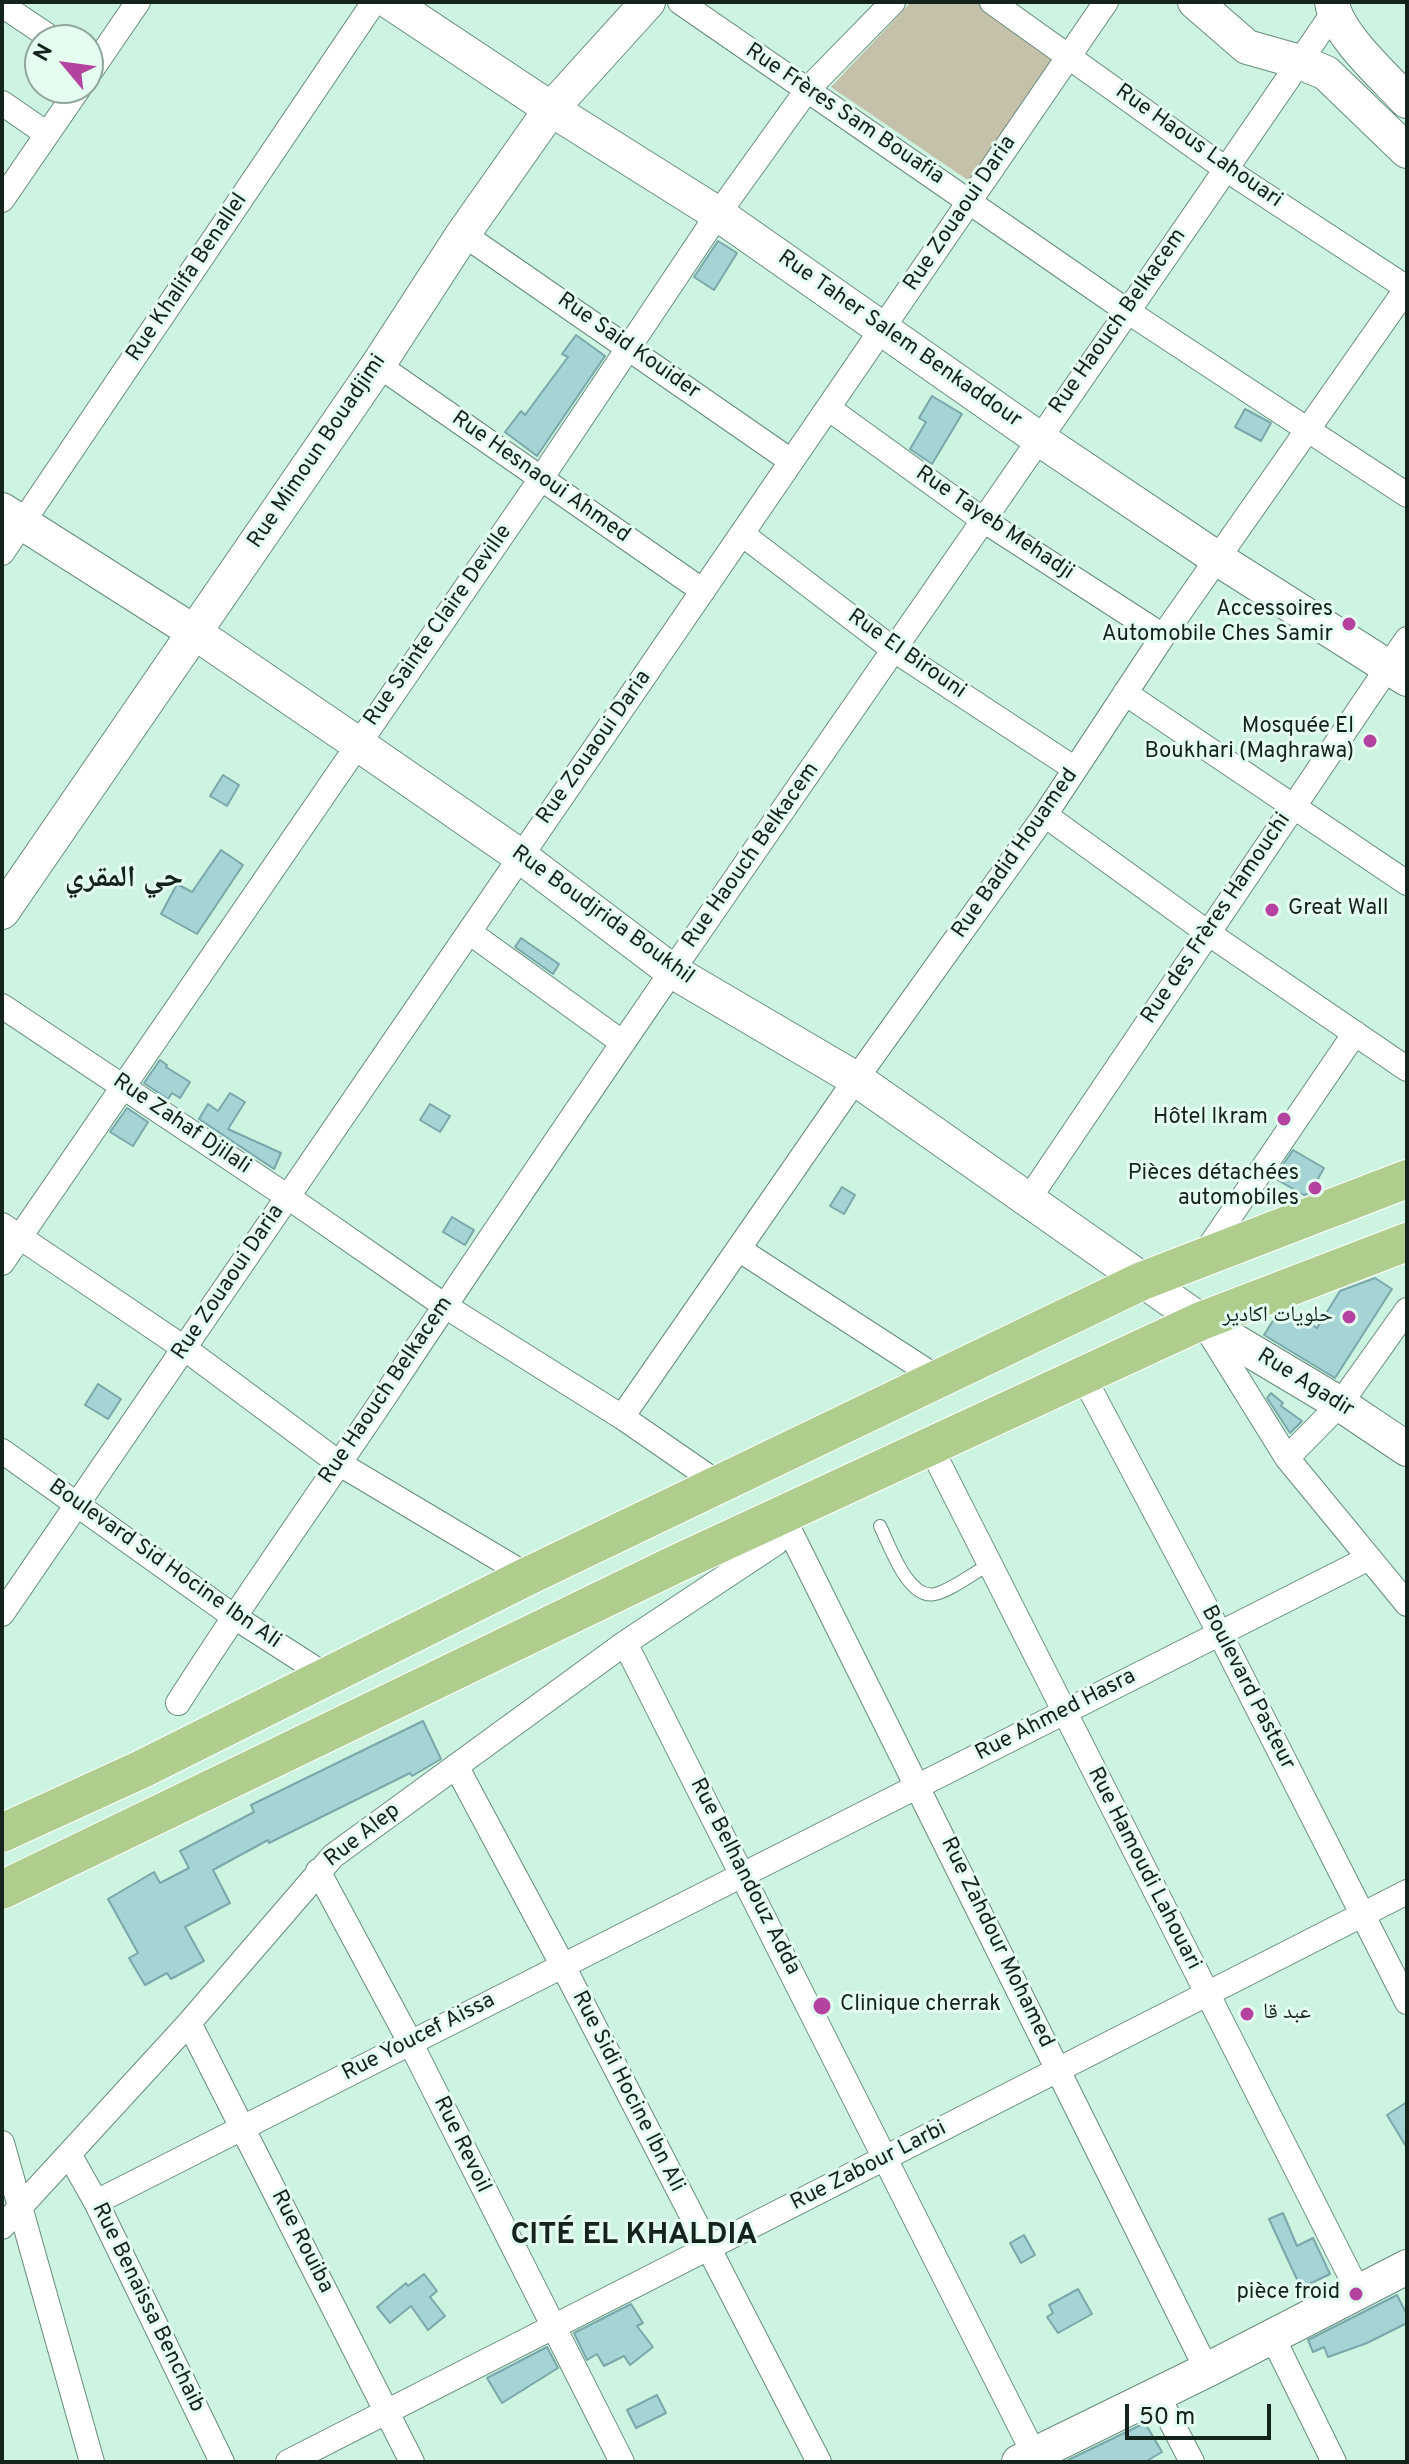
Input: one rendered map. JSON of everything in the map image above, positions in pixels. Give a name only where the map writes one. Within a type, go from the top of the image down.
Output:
[{"type":"main road","points":[[2,1833],[142,1769],[528,1576],[1142,1281],[1407,1179]]},
{"type":"main road","points":[[2,1890],[678,1563],[1201,1321],[1407,1242]]},
{"type":"street","points":[[104,49],[138,2]]},
{"type":"street","name":"Rue Khalifa Benallel","points":[[2,553],[12,516],[374,2]]},
{"type":"street","name":"Rue Taher Salem Benkaddour","points":[[390,2],[551,109],[718,214],[1038,438],[1218,559],[1401,661]]},
{"type":"street","name":"Rue Mimoun Bouadjimi","points":[[2,912],[551,109],[648,2]]},
{"type":"street","name":"Rue Frères Sam Bouafia","points":[[680,2],[1127,311],[1407,495]]},
{"type":"street","name":"Rue Sainte Claire Deville","points":[[2,1263],[11,1231],[123,1086],[540,480],[718,214],[807,90],[893,2]]},
{"type":"street","name":"Rue Haous Lahouari","points":[[992,2],[1404,300]]},
{"type":"street","name":"Rue Zouaoui Daria","points":[[2,1614],[1106,2]]},
{"type":"street","points":[[1195,2],[1247,47],[1326,73],[1407,151]]},
{"type":"street","points":[[2,5],[30,24]]},
{"type":"street","points":[[1333,8],[1350,38],[1407,101]]},
{"type":"street","name":"Rue Haouch Belkacem","points":[[178,1703],[233,1616],[340,1464],[672,971],[1038,438],[1227,170],[1333,8]]},
{"type":"street","points":[[2,103],[47,134]]},
{"type":"street","points":[[2,200],[68,104]]},
{"type":"street","name":"Rue Said Kouider","points":[[463,234],[791,461]]},
{"type":"street","name":"Rue Badid Houamed","points":[[622,1417],[856,1079],[1045,815],[1163,636],[1307,429],[1404,300]]},
{"type":"street","name":"Rue Hesnaoui Ahmed","points":[[378,365],[703,591]]},
{"type":"street","name":"Rue Tayeb Mehadji","points":[[828,408],[983,520],[1163,636]]},
{"type":"street","name":"Rue Boudjrida Boukhil","points":[[12,516],[194,632],[358,744],[520,856],[672,971],[856,1079],[1201,1321]]},
{"type":"street","name":"Rue El Birouni","points":[[742,534],[894,650],[1075,769]]},
{"type":"street","name":"Rue des Frères Hamouchi","points":[[1028,1200],[1292,805],[1401,661]]},
{"type":"street","points":[[1125,693],[1407,883]]},
{"type":"street","points":[[1045,815],[1208,933],[1407,1069]]},
{"type":"street","points":[[469,932],[623,1043]]},
{"type":"street","name":"Rue Zahaf Djilali","points":[[2,1006],[445,1306],[622,1417],[719,1484]]},
{"type":"street","points":[[1203,1256],[1355,1033]]},
{"type":"street","points":[[11,1231],[184,1348],[340,1464],[528,1576]]},
{"type":"street","points":[[740,1250],[939,1379]]},
{"type":"street","points":[[1287,1458],[1340,1404],[1407,1310]]},
{"type":"street","points":[[1201,1321],[1287,1458],[1407,1604]]},
{"type":"street","name":"Rue Agadir","points":[[1201,1321],[1340,1404],[1407,1449]]},
{"type":"street","name":"Boulevard Pasteur","points":[[1083,1376],[1220,1634],[1407,2002]]},
{"type":"street","name":"Rue Hamoudi Lahouari","points":[[930,1446],[1358,2291]]},
{"type":"street","name":"Boulevard Sid Hocine Ibn Ali","points":[[2,1451],[233,1616],[328,1677]]},
{"type":"street","name":"Rue Alep","points":[[2,2227],[189,2023],[333,1856],[625,1643],[776,1543],[783,1517]]},
{"type":"street","name":"Rue Zahdour Mohamed","points":[[783,1517],[1207,2370]]},
{"type":"street","name":"Rue Ahmed Hasra","points":[[744,1876],[1369,1558]]},
{"type":"street","name":"Rue Belhandouz Adda","points":[[625,1643],[885,2158],[1027,2458]]},
{"type":"street","name":"Rue Sidi Hocine Ibn Ali","points":[[456,1766],[819,2462]]},
{"type":"street","name":"Rue Revoil","points":[[318,1871],[410,2042],[622,2462]]},
{"type":"street","name":"Rue Youcef Aissa","points":[[96,2202],[744,1876]]},
{"type":"street","name":"Rue Zabour Larbi","points":[[288,2462],[1407,1892]]},
{"type":"street","name":"Rue Rouiba","points":[[189,2023],[412,2462]]},
{"type":"street","points":[[2,2143],[92,2462]]},
{"type":"street","name":"Rue Benaissa Benchaib","points":[[70,2156],[96,2202],[222,2462]]},
{"type":"street","points":[[1027,2458],[1407,2267]]},
{"type":"street","points":[[1272,2336],[1334,2462]]},
{"type":"street","points":[[1157,2394],[1192,2462]]},
{"type":"lane","points":[[880,1526],[911,1586],[920,1594],[936,1594],[990,1564]]},
{"type":"shaded area","points":[[911,2],[977,2],[1060,61],[975,185],[831,87]]},
{"type":"building","points":[[718,241],[737,253],[714,290],[694,277]]},
{"type":"building","points":[[576,335],[605,356],[537,456],[505,432],[521,411],[525,415],[568,357],[562,354]]},
{"type":"building","points":[[932,396],[962,414],[932,464],[910,449],[926,422],[919,418]]},
{"type":"building","points":[[1245,409],[1271,423],[1261,441],[1235,427]]},
{"type":"building","points":[[223,775],[239,785],[227,806],[210,796]]},
{"type":"building","points":[[221,850],[243,865],[197,934],[161,914],[177,884],[192,892]]},
{"type":"building","points":[[521,938],[559,964],[553,974],[515,947]]},
{"type":"building","points":[[160,1060],[190,1082],[180,1098],[172,1093],[168,1099],[144,1083]]},
{"type":"building","points":[[230,1093],[245,1102],[228,1129],[281,1153],[274,1169],[199,1119],[208,1104],[218,1111]]},
{"type":"building","points":[[430,1104],[450,1116],[440,1132],[420,1120]]},
{"type":"building","points":[[127,1108],[148,1122],[133,1146],[110,1132]]},
{"type":"building","points":[[1293,1150],[1324,1168],[1310,1193],[1304,1195],[1274,1178]]},
{"type":"building","points":[[842,1187],[855,1195],[844,1214],[830,1206]]},
{"type":"building","points":[[452,1217],[474,1230],[465,1245],[443,1232]]},
{"type":"building","name":"حلويات اكادير","points":[[1375,1278],[1392,1289],[1335,1378],[1264,1335],[1276,1316],[1290,1311],[1317,1328],[1340,1291]]},
{"type":"building","points":[[98,1384],[121,1399],[108,1419],[85,1405]]},
{"type":"building","points":[[1271,1393],[1283,1403],[1281,1406],[1302,1421],[1290,1433],[1267,1398]]},
{"type":"building","points":[[423,1721],[441,1759],[412,1776],[410,1773],[269,1843],[268,1840],[213,1870],[230,1903],[185,1927],[204,1961],[171,1979],[167,1973],[145,1985],[129,1958],[138,1953],[108,1899],[154,1872],[160,1883],[189,1868],[180,1851],[254,1812],[251,1805]]},
{"type":"building","points":[[1407,2102],[1407,2148],[1387,2115]]},
{"type":"building","points":[[1283,2213],[1297,2246],[1313,2238],[1330,2274],[1301,2288],[1269,2219]]},
{"type":"building","points":[[1024,2235],[1035,2255],[1021,2263],[1010,2243]]},
{"type":"building","points":[[424,2274],[437,2291],[430,2297],[445,2316],[428,2330],[411,2306],[390,2323],[377,2307],[406,2283],[408,2286]]},
{"type":"building","points":[[1078,2289],[1092,2314],[1058,2333],[1047,2317],[1053,2313],[1049,2305]]},
{"type":"building","points":[[1397,2295],[1407,2315],[1407,2323],[1367,2343],[1328,2357],[1324,2347],[1313,2352],[1308,2340]]},
{"type":"building","points":[[631,2304],[643,2323],[637,2326],[653,2347],[630,2365],[624,2356],[604,2366],[597,2354],[587,2360],[574,2333]]},
{"type":"building","points":[[547,2347],[558,2368],[502,2403],[487,2378]]},
{"type":"building","points":[[657,2395],[666,2413],[636,2428],[627,2410]]},
{"type":"building","points":[[1145,2423],[1162,2452],[1145,2462],[1064,2462]]},
{"type":"place","name":"Accessoires Automobile Ches Samir","points":[[1349,624]]},
{"type":"place","name":"Mosquée El Boukhari (Maghrawa)","points":[[1370,741]]},
{"type":"place","name":"Great Wall","points":[[1272,910]]},
{"type":"place","name":"Hôtel Ikram","points":[[1284,1119]]},
{"type":"place","name":"Pièces détachées automobiles","points":[[1315,1188]]},
{"type":"place","name":"حلويات اكادير","points":[[1349,1317]]},
{"type":"place","name":"Clinique cherrak","points":[[822,2006]]},
{"type":"place","name":"عبد قا","points":[[1247,2014]]},
{"type":"place","name":"pièce froid","points":[[1356,2294]]},
{"type":"district","name":"حي المقري","points":[[124,880]]},
{"type":"district","name":"CITÉ EL KHALDIA","points":[[634,2237]]}]
